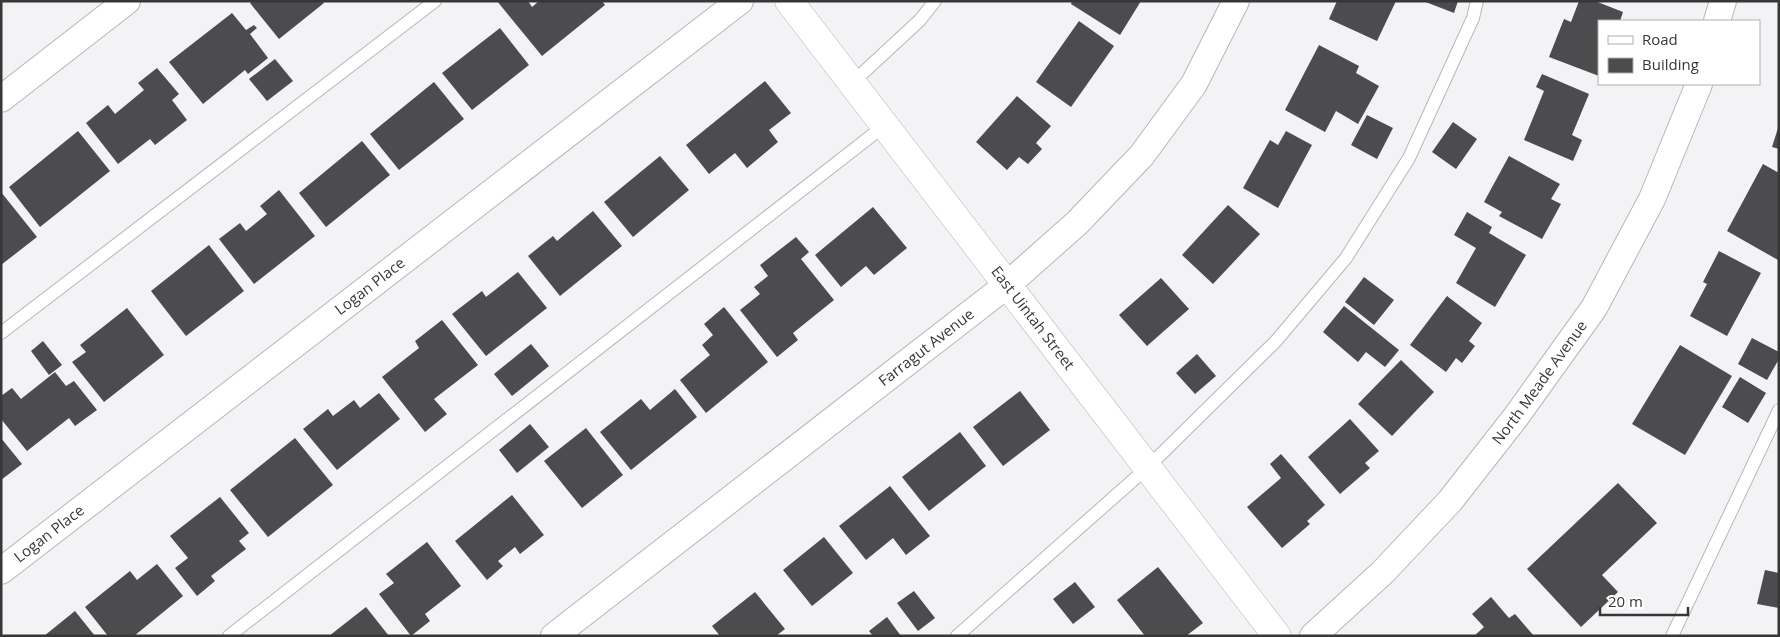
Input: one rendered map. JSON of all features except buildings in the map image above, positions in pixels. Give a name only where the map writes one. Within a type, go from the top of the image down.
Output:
[{"type":"main road","name":"East Uintah Street","points":[[789,1],[1277,636]]},
{"type":"street","points":[[1,99],[127,1]]},
{"type":"street","name":"Logan Place","points":[[1,571],[740,1]]},
{"type":"street","name":"Farragut Avenue","points":[[554,636],[1007,285],[1077,223],[1142,155],[1194,84],[1236,1]]},
{"type":"street","points":[[1717,20],[1723,1]]},
{"type":"street","name":"North Meade Avenue","points":[[1313,636],[1382,572],[1450,501],[1515,418],[1594,308],[1652,199],[1699,85]]},
{"type":"lane","points":[[1,333],[435,1]]},
{"type":"lane","points":[[852,83],[920,20],[935,1]]},
{"type":"lane","points":[[957,636],[1148,467],[1276,341],[1346,258],[1409,158],[1473,18],[1477,1]]},
{"type":"lane","points":[[228,636],[884,126]]},
{"type":"lane","points":[[1672,636],[1779,410]]}]
